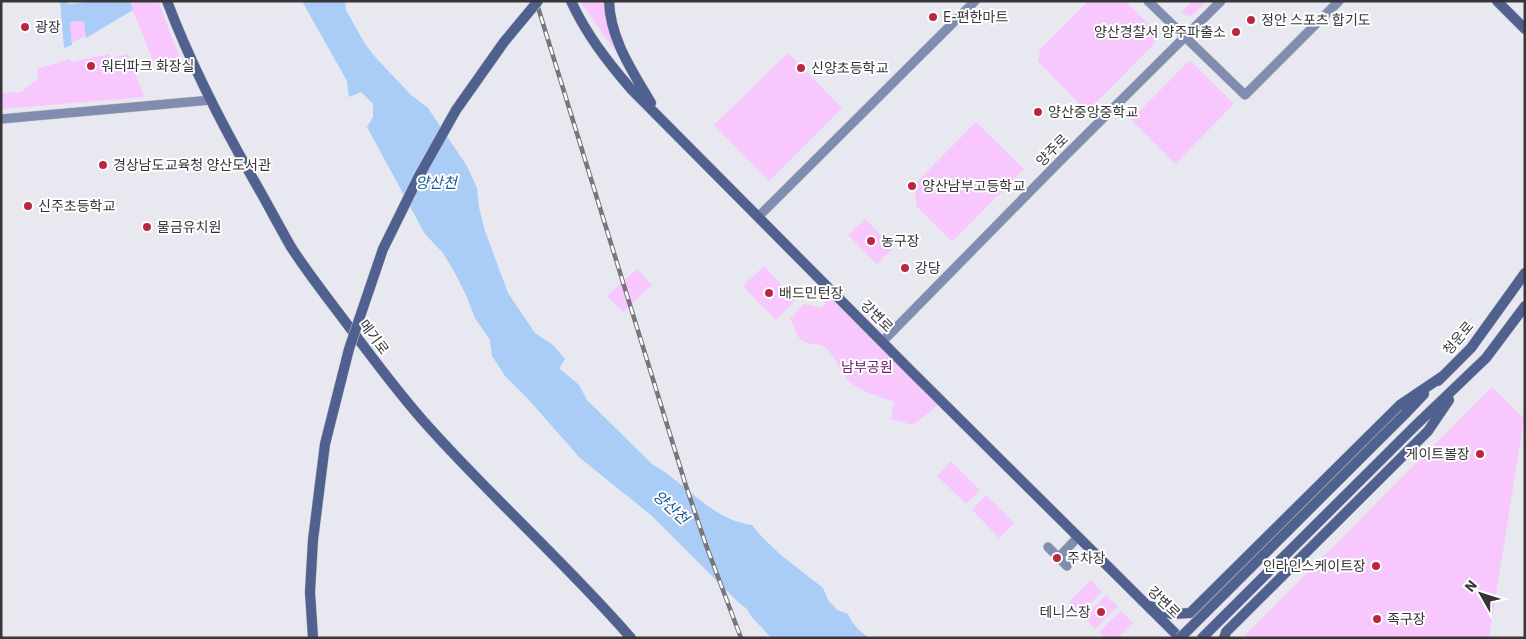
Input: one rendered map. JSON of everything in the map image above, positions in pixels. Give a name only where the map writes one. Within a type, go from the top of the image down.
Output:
[{"type":"street","name":"메기로","points":[[167,1],[178,31],[236,149],[292,248],[332,304],[390,380],[426,423],[476,478],[576,578],[631,638]]},
{"type":"street","points":[[312,638],[310,592],[313,540],[325,444],[349,349],[383,249],[419,176],[456,110],[504,42],[538,1]]},
{"type":"street","name":"강변로","points":[[571,1],[584,29],[631,89],[1180,638]]},
{"type":"street","points":[[610,1],[610,12],[614,30],[625,58],[656,113]]},
{"type":"street","points":[[759,216],[975,1]]},
{"type":"street","points":[[1148,1],[1244,95],[1339,1]]},
{"type":"street","name":"양주로","points":[[883,341],[1221,1]]},
{"type":"street","points":[[1497,1],[1525,29]]},
{"type":"street","points":[[1,119],[211,100]]},
{"type":"street","name":"청운로","points":[[1180,638],[1471,348],[1525,273]]},
{"type":"street","points":[[1202,638],[1486,358],[1525,306]]},
{"type":"street","points":[[1146,604],[1172,614],[1190,613],[1400,405],[1443,376]]},
{"type":"street","points":[[1224,638],[1226,632],[1428,431],[1461,383]]},
{"type":"street","points":[[1059,557],[1078,537]]},
{"type":"street","points":[[1048,546],[1068,566]]},
{"type":"green space","points":[[129,1],[158,1],[181,61],[153,61]]},
{"type":"green space","points":[[580,1],[605,1],[605,16],[616,52]]},
{"type":"green space","points":[[1088,1],[1125,1],[1158,33],[1154,44],[1087,112],[1038,61],[1040,49]]},
{"type":"green space","points":[[1192,1],[1207,1],[1192,16],[1185,15],[1181,12]]},
{"type":"green space","points":[[84,21],[86,36],[72,42],[70,22]]},
{"type":"green space","points":[[788,53],[842,108],[769,181],[714,125]]},
{"type":"green space","points":[[109,54],[111,58],[128,54],[144,97],[1,109],[1,93],[21,92],[38,79],[37,69],[70,59],[71,62]]},
{"type":"green space","points":[[1190,60],[1234,104],[1175,164],[1131,120]]},
{"type":"green space","points":[[976,122],[1024,169],[952,242],[917,207],[914,185]]},
{"type":"green space","name":"농구장","points":[[865,219],[893,248],[877,264],[848,235]]},
{"type":"green space","name":"배드민턴장","points":[[764,266],[796,300],[776,320],[743,286]]},
{"type":"green space","points":[[637,269],[652,285],[623,312],[607,296]]},
{"type":"green space","name":"남부공원","points":[[829,297],[938,405],[913,425],[891,419],[894,402],[864,391],[854,385],[846,377],[827,349],[806,343],[800,339],[790,319],[804,304],[822,308]]},
{"type":"green space","points":[[1492,387],[1524,419],[1489,638],[1242,638]]},
{"type":"green space","points":[[951,461],[980,490],[966,504],[937,476]]},
{"type":"green space","points":[[986,495],[1014,523],[999,538],[972,510]]},
{"type":"green space","points":[[1091,580],[1102,592],[1080,613],[1069,602]]},
{"type":"green space","name":"테니스장","points":[[1106,595],[1118,606],[1095,629],[1084,617]]},
{"type":"green space","points":[[1121,611],[1133,623],[1118,638],[1105,638],[1099,632]]},
{"type":"water","points":[[60,1],[68,1],[69,4],[82,3],[82,1],[130,1],[133,10],[86,38],[84,21],[70,22],[72,45],[64,48]]},
{"type":"water","name":"양산천","points":[[302,1],[345,1],[346,10],[365,44],[411,95],[428,108],[467,166],[477,188],[479,207],[485,231],[508,293],[535,333],[553,345],[565,359],[559,368],[579,385],[587,400],[653,465],[712,509],[737,522],[752,525],[782,556],[823,588],[828,600],[837,610],[848,614],[857,628],[871,638],[771,638],[747,609],[652,516],[580,458],[530,401],[505,376],[492,356],[490,340],[475,318],[455,273],[443,253],[425,234],[367,127],[373,117],[373,104],[361,92],[349,97],[347,81]]},
{"type":"railway","points":[[536,1],[686,486],[741,638]]},
{"type":"place","name":"E-편한마트","points":[[933,17]]},
{"type":"place","name":"정안 스포츠 합기도","points":[[1251,20]]},
{"type":"place","name":"광장","points":[[25,27]]},
{"type":"place","name":"양산경찰서 양주파출소","points":[[1236,32]]},
{"type":"place","name":"워터파크 화장실","points":[[91,66]]},
{"type":"place","name":"신양초등학교","points":[[801,68]]},
{"type":"place","name":"양산중앙중학교","points":[[1038,112]]},
{"type":"place","name":"경상남도교육청 양산도서관","points":[[103,165]]},
{"type":"place","name":"양산남부고등학교","points":[[912,186]]},
{"type":"place","name":"신주초등학교","points":[[28,206]]},
{"type":"place","name":"물금유치원","points":[[147,227]]},
{"type":"place","name":"농구장","points":[[871,241]]},
{"type":"place","name":"강당","points":[[905,268]]},
{"type":"place","name":"배드민턴장","points":[[769,293]]},
{"type":"place","name":"게이트볼장","points":[[1480,454]]},
{"type":"place","name":"주차장","points":[[1057,558]]},
{"type":"place","name":"인라인스케이트장","points":[[1376,566]]},
{"type":"place","name":"테니스장","points":[[1101,612]]},
{"type":"place","name":"족구장","points":[[1377,619]]}]
